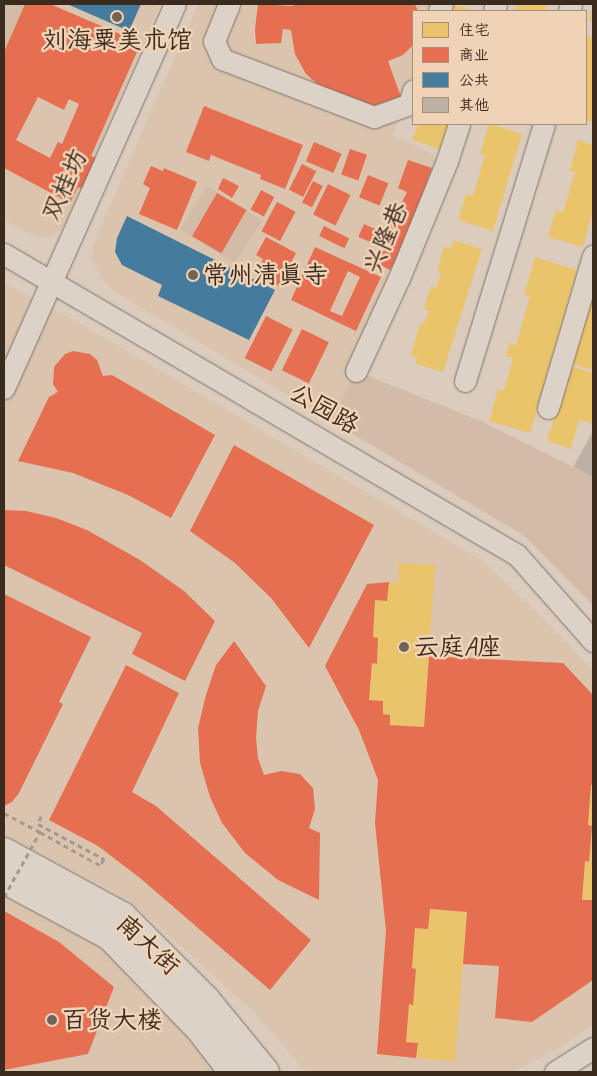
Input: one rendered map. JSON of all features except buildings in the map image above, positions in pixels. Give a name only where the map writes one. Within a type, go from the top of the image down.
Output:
[{"type":"main road","name":"南大街","points":[[4,852],[122,916],[206,1000],[265,1072]]},
{"type":"main road","name":"南大街","points":[[4,879],[110,936],[200,1030],[233,1072]]},
{"type":"street","name":"双桂坊","points":[[4,388],[175,4]]},
{"type":"street","points":[[228,4],[214,41],[222,60],[374,117],[409,104],[412,95]]},
{"type":"street","name":"兴隆巷","points":[[356,371],[403,269],[448,161],[459,125]]},
{"type":"street","points":[[465,381],[544,125]]},
{"type":"street","name":"公园路","points":[[4,254],[517,555],[593,641]]},
{"type":"street","points":[[548,408],[593,256]]},
{"type":"street","points":[[555,1072],[593,1048]]},
{"type":"path","points":[[4,813],[100,865],[104,859],[38,824],[41,816]]},
{"type":"path","points":[[4,897],[40,832]]},
{"type":"shaded area","points":[[4,4],[25,4],[4,52]]},
{"type":"shaded area","points":[[25,4],[160,4],[66,224],[56,234],[46,238],[35,236],[4,220],[4,52]]},
{"type":"shaded area","points":[[198,4],[436,4],[434,10],[412,10],[412,77],[393,135],[447,161],[356,371],[331,421],[115,292],[103,280],[92,260],[93,244]],"holes":[[[207,186],[262,220],[237,263],[222,253]]]},
{"type":"shaded area","points":[[207,186],[262,220],[235,264],[180,229]]},
{"type":"shaded area","points":[[4,283],[83,325],[483,561],[543,618],[593,670],[593,1024],[560,1048],[513,1072],[306,1072],[254,1012],[129,900],[4,834],[6,820],[4,818]]},
{"type":"shaded area","points":[[356,371],[481,421],[573,467],[593,430],[593,605],[523,535],[331,421]]},
{"type":"shaded area","points":[[4,890],[103,947],[210,1060],[217,1072],[4,1072]]},
{"type":"place","name":"刘海粟美术馆","points":[[117,17]]},
{"type":"place","name":"常州清真寺","points":[[193,275]]},
{"type":"place","name":"云庭A座","points":[[404,647]]},
{"type":"place","name":"百货大楼","points":[[52,1020]]}]
